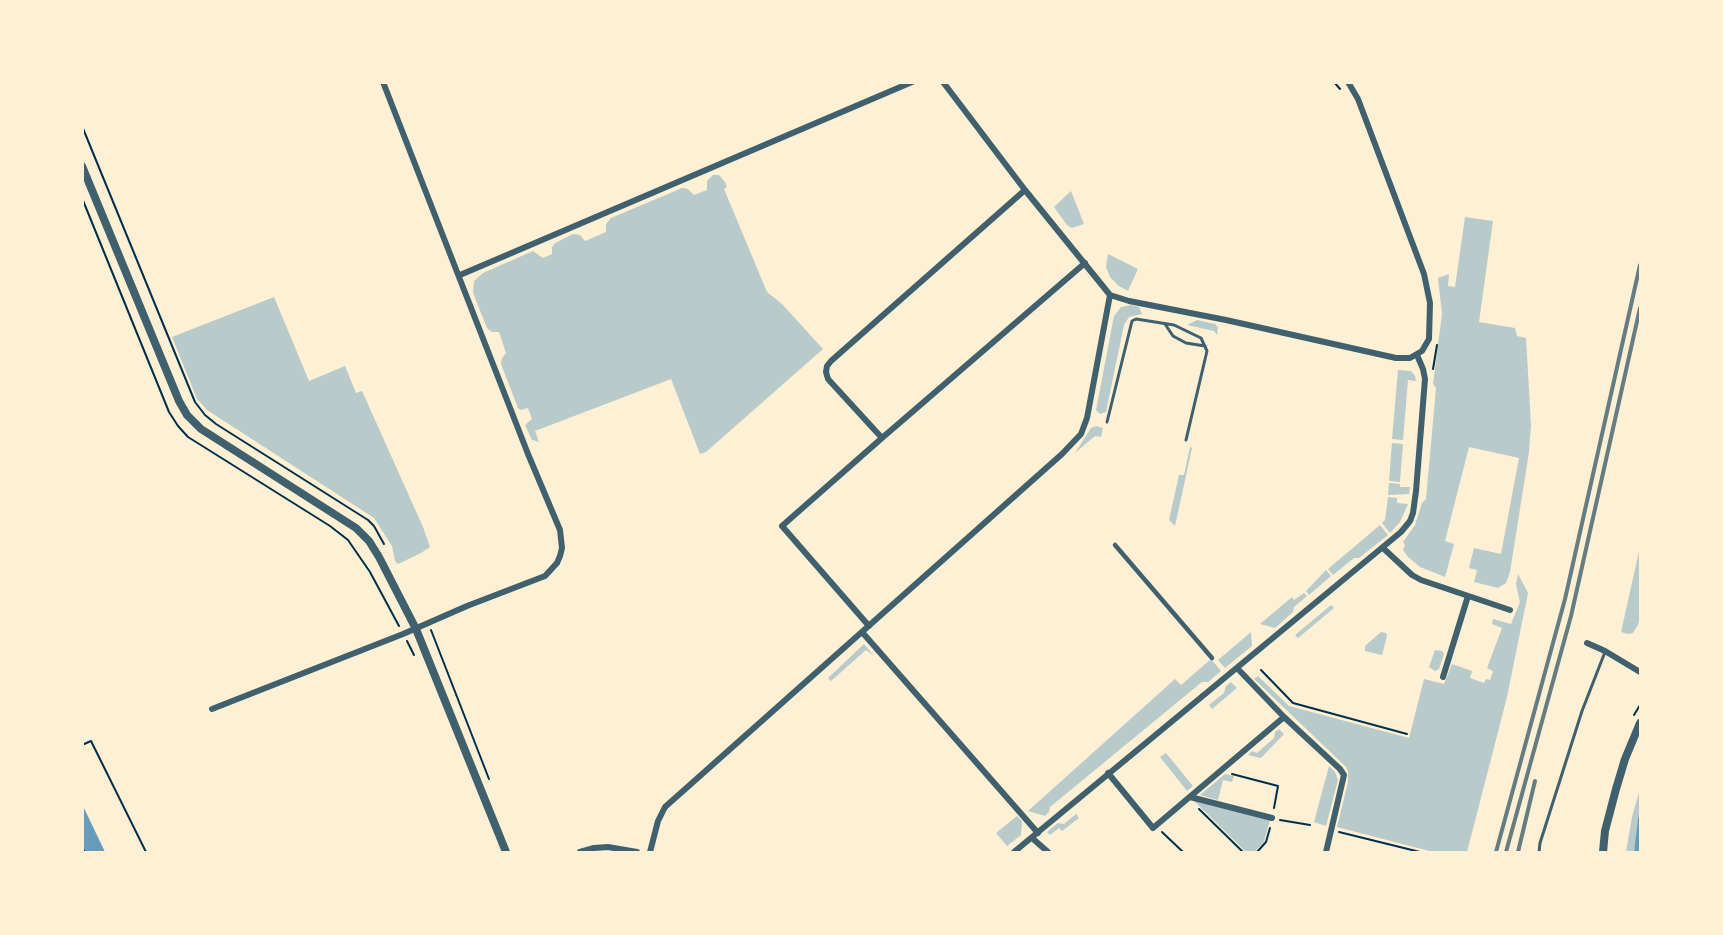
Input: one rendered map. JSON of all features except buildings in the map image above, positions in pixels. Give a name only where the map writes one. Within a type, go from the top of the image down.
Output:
[{"type":"street","points":[[212,709],[545,576],[557,563],[562,548],[560,530],[528,454],[383,82]]},
{"type":"street","points":[[460,275],[912,82]]},
{"type":"street","points":[[943,82],[1025,190],[1110,295],[1396,358],[1417,356],[1429,339],[1430,303],[1424,274],[1358,99],[1348,82]]},
{"type":"street","points":[[82,166],[179,401],[187,415],[201,429],[356,528],[369,541],[379,557],[416,629],[506,852]]},
{"type":"street","points":[[882,438],[828,379],[826,366],[1025,190]]},
{"type":"street","points":[[868,626],[782,526],[1085,263]]},
{"type":"street","points":[[650,852],[658,821],[665,807],[1062,454],[1081,434],[1094,389],[1110,295]]},
{"type":"street","points":[[1014,852],[1383,548],[1410,521],[1413,513],[1425,384],[1425,374],[1417,356]]},
{"type":"street","points":[[1115,545],[1212,658]]},
{"type":"street","points":[[1383,548],[1412,575],[1421,580],[1510,610]]},
{"type":"street","points":[[1443,677],[1468,596]]},
{"type":"street","points":[[862,632],[1038,833]]},
{"type":"street","points":[[1587,643],[1641,672]]},
{"type":"street","points":[[1237,668],[1344,775],[1326,852]]},
{"type":"street","points":[[1108,773],[1153,828],[1284,717]]},
{"type":"street","points":[[1603,852],[1605,831],[1616,789],[1625,759],[1641,723]]},
{"type":"street","points":[[1189,798],[1272,818]]},
{"type":"street","points":[[1032,838],[1048,852]]},
{"type":"street","points":[[580,852],[608,847],[637,852]]},
{"type":"lane","points":[[1107,422],[1132,321],[1136,319],[1174,325],[1201,338],[1207,351],[1186,440]]},
{"type":"lane","points":[[1165,324],[1173,336],[1186,343],[1205,346]]},
{"type":"lane","points":[[1539,852],[1582,711],[1605,651]]},
{"type":"path","points":[[83,128],[195,402],[210,420],[368,520],[386,547]]},
{"type":"path","points":[[82,198],[169,412],[178,426],[188,437],[330,526],[348,540],[370,572],[403,634]]},
{"type":"path","points":[[1425,384],[1432,375],[1437,345],[1437,339],[1430,324]]},
{"type":"path","points":[[428,623],[489,778]]},
{"type":"path","points":[[1261,670],[1293,703],[1407,734]]},
{"type":"path","points":[[82,745],[91,741],[146,852]]},
{"type":"path","points":[[1221,771],[1278,786],[1266,842],[1257,852]]},
{"type":"path","points":[[1189,798],[1242,852]]},
{"type":"path","points":[[1272,818],[1311,825]]},
{"type":"path","points":[[1155,826],[1183,852]]},
{"type":"path","points":[[1332,830],[1420,852]]},
{"type":"path","points":[[82,848],[85,852]]},
{"type":"shaded area","points":[[713,175],[719,175],[725,182],[727,187],[724,189],[767,292],[782,304],[823,349],[706,452],[700,454],[671,379],[535,431],[539,442],[532,440],[525,425],[532,419],[528,408],[521,410],[518,408],[501,364],[506,353],[499,332],[492,332],[487,328],[473,293],[474,281],[483,273],[533,251],[543,258],[552,254],[552,247],[555,243],[573,234],[580,235],[585,241],[606,232],[606,224],[611,218],[682,188],[688,189],[694,195],[707,190],[707,181]]},
{"type":"shaded area","points":[[1071,191],[1084,224],[1072,228],[1067,225],[1054,207]]},
{"type":"shaded area","points":[[1465,217],[1493,221],[1479,322],[1515,328],[1517,336],[1526,338],[1531,425],[1529,452],[1510,572],[1506,583],[1498,588],[1474,582],[1477,570],[1469,568],[1474,548],[1501,554],[1519,458],[1469,447],[1445,541],[1454,544],[1445,577],[1420,567],[1403,550],[1405,545],[1403,542],[1415,525],[1422,503],[1426,499],[1436,388],[1433,384],[1442,314],[1438,278],[1449,274],[1448,286],[1455,287]]},
{"type":"shaded area","points":[[1108,254],[1138,269],[1128,291],[1110,277],[1106,267]]},
{"type":"shaded area","points":[[274,297],[309,381],[345,366],[356,393],[362,391],[423,527],[430,547],[421,553],[398,564],[395,561],[392,546],[374,518],[207,410],[197,399],[172,337]]},
{"type":"shaded area","points":[[1131,305],[1139,307],[1142,314],[1129,317],[1124,325],[1106,412],[1100,414],[1096,410],[1114,316],[1121,307]]},
{"type":"shaded area","points":[[1197,320],[1215,324],[1218,327],[1217,335],[1214,331],[1187,325]]},
{"type":"shaded area","points":[[1398,370],[1411,371],[1416,381],[1408,380],[1403,440],[1392,439]]},
{"type":"shaded area","points":[[1096,426],[1103,428],[1101,437],[1095,436],[1075,453],[1091,428]]},
{"type":"shaded area","points":[[1392,443],[1403,444],[1400,482],[1389,481]]},
{"type":"shaded area","points":[[1190,447],[1192,448],[1175,526],[1169,520],[1179,475],[1184,475]]},
{"type":"shaded area","points":[[1389,483],[1400,484],[1400,487],[1410,487],[1409,494],[1388,495]]},
{"type":"shaded area","points":[[1388,497],[1397,498],[1397,503],[1408,504],[1400,522],[1390,533],[1382,523],[1385,520]]},
{"type":"shaded area","points":[[1380,525],[1388,535],[1333,575],[1328,569]]},
{"type":"shaded area","points":[[1640,547],[1640,616],[1633,633],[1628,634],[1621,632]]},
{"type":"shaded area","points":[[1326,570],[1331,576],[1309,595],[1306,591]]},
{"type":"shaded area","points":[[1518,574],[1528,593],[1507,697],[1467,852],[1433,852],[1337,827],[1348,782],[1346,767],[1254,679],[1258,676],[1289,706],[1409,738],[1424,679],[1444,684],[1452,664],[1472,671],[1470,678],[1484,683],[1486,679],[1490,680],[1493,671],[1487,668],[1502,628],[1492,624],[1493,619],[1511,624],[1520,602],[1516,584]]},
{"type":"shaded area","points":[[1304,593],[1307,596],[1275,628],[1260,624],[1292,597],[1294,600]]},
{"type":"shaded area","points":[[1331,605],[1334,608],[1298,638],[1295,635]]},
{"type":"shaded area","points":[[1251,632],[1252,646],[1225,668],[1218,660]]},
{"type":"shaded area","points":[[1381,632],[1386,633],[1387,636],[1382,655],[1365,651],[1365,646]]},
{"type":"shaded area","points":[[864,644],[874,656],[866,650],[831,681],[828,678]]},
{"type":"shaded area","points":[[1435,650],[1442,651],[1444,654],[1439,669],[1435,671],[1429,667]]},
{"type":"shaded area","points":[[1211,659],[1221,671],[1208,682],[1202,682],[1050,807],[1045,816],[1028,811],[1175,679],[1181,685]]},
{"type":"shaded area","points":[[1231,682],[1237,688],[1212,709],[1209,705],[1224,693],[1226,686]]},
{"type":"shaded area","points":[[1279,729],[1284,734],[1261,758],[1248,755],[1252,751],[1257,753],[1274,738],[1275,732]]},
{"type":"shaded area","points":[[1166,753],[1193,786],[1187,791],[1160,757]]},
{"type":"shaded area","points":[[1329,766],[1335,772],[1338,780],[1326,826],[1314,822]]},
{"type":"shaded area","points":[[1225,774],[1234,776],[1232,782],[1223,780],[1218,800],[1200,795]]},
{"type":"shaded area","points":[[1640,789],[1640,813],[1634,852],[1626,852],[1632,817]]},
{"type":"shaded area","points":[[1194,801],[1270,820],[1264,842],[1254,852],[1246,852]]},
{"type":"shaded area","points":[[1076,814],[1079,818],[1062,831],[1059,828],[1050,835],[1047,832],[1058,823],[1064,824]]},
{"type":"shaded area","points":[[1017,816],[1022,821],[1021,835],[1007,846],[996,833]]},
{"type":"water","points":[[83,806],[105,852],[83,852]]},
{"type":"water","points":[[1640,813],[1640,852],[1634,852],[1638,819]]},
{"type":"railway","points":[[1496,852],[1565,599],[1640,265]]},
{"type":"railway","points":[[1506,852],[1571,616],[1640,308]]},
{"type":"railway","points":[[1518,852],[1535,781]]}]
